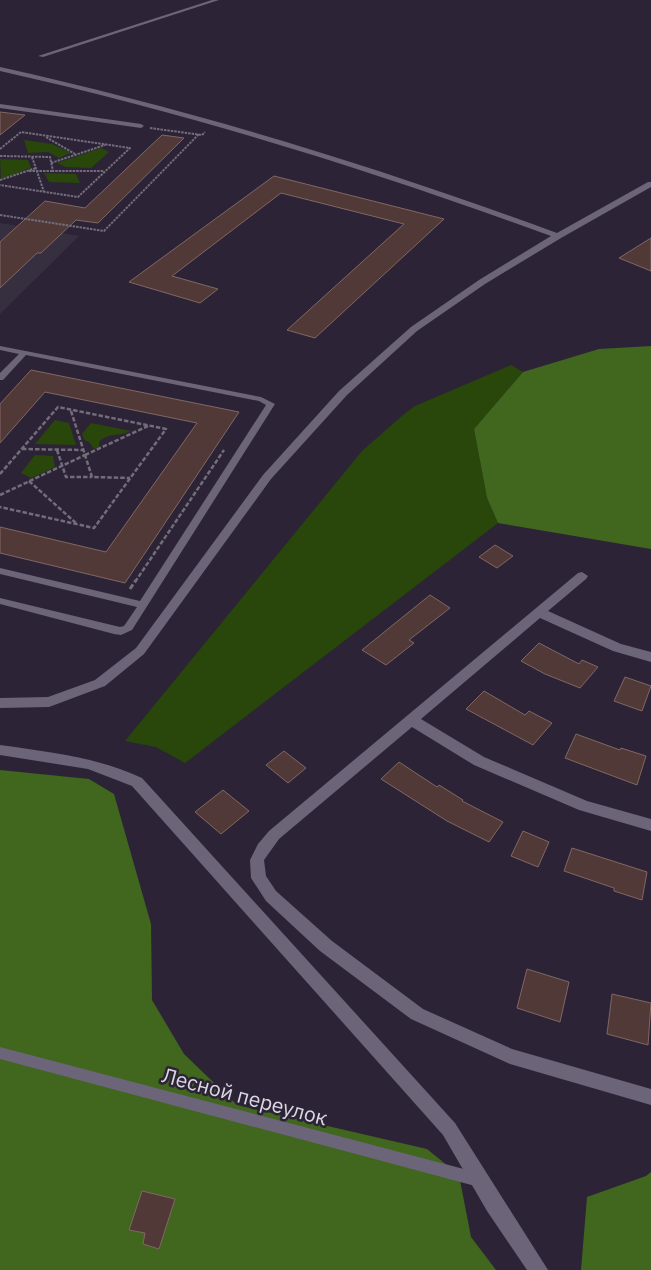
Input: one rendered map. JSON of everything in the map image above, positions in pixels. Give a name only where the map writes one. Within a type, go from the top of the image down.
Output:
[{"type":"street","points":[[0,69],[215,122],[341,159],[446,194],[558,236]]},
{"type":"street","points":[[0,703],[49,702],[100,683],[140,651],[267,477],[343,393],[414,329],[482,282],[558,236],[651,184]]},
{"type":"street","points":[[582,576],[274,835],[263,848],[257,860],[259,878],[271,896],[326,946],[417,1014],[510,1056],[651,1097]]},
{"type":"street","points":[[539,612],[617,648],[651,657]]},
{"type":"street","points":[[412,720],[479,761],[584,806],[651,825]]},
{"type":"street","points":[[0,750],[97,766],[119,772],[137,782],[449,1130],[538,1270]]},
{"type":"lane","points":[[41,56],[217,0]]},
{"type":"lane","points":[[0,106],[141,126]]},
{"type":"lane","points":[[0,348],[261,399],[271,404],[128,628],[121,631],[0,601]]},
{"type":"lane","points":[[0,378],[24,353]]},
{"type":"lane","points":[[0,571],[143,605]]},
{"type":"lane","name":"Лесной переулок","points":[[0,1054],[480,1180]]},
{"type":"path","points":[[0,149],[21,132],[130,148],[78,197],[0,185]]},
{"type":"path","points":[[0,214],[104,231],[199,134]]},
{"type":"path","points":[[44,136],[76,155]]},
{"type":"path","points":[[51,163],[106,145]]},
{"type":"path","points":[[0,156],[50,157],[54,171]]},
{"type":"path","points":[[32,157],[44,192]]},
{"type":"path","points":[[0,180],[27,171],[37,170],[105,172]]},
{"type":"path","points":[[0,474],[58,407],[166,429],[94,528],[0,507]]},
{"type":"path","points":[[70,410],[92,477]]},
{"type":"path","points":[[0,495],[148,426]]},
{"type":"path","points":[[122,588],[131,590],[227,445]]},
{"type":"path","points":[[22,449],[84,450]]},
{"type":"path","points":[[57,450],[66,477],[130,478]]},
{"type":"path","points":[[29,481],[79,525]]},
{"type":"shaded area","points":[[0,223],[79,236],[0,314]]},
{"type":"green space","points":[[24,140],[52,144],[71,153],[59,158],[48,152],[28,153]]},
{"type":"green space","points":[[101,148],[109,152],[91,168],[66,167],[57,163]]},
{"type":"green space","points":[[0,159],[28,160],[31,168],[1,179]]},
{"type":"green space","points":[[44,173],[76,174],[80,183],[49,182]]},
{"type":"green space","points":[[651,346],[651,549],[498,523],[487,498],[474,429],[523,372],[599,349]]},
{"type":"green space","points":[[511,365],[523,372],[474,429],[487,498],[498,523],[185,763],[156,747],[125,741],[362,451],[415,406]]},
{"type":"green space","points":[[55,420],[69,423],[76,445],[35,444]]},
{"type":"green space","points":[[91,423],[131,431],[106,437],[99,442],[99,447],[94,449],[89,442],[84,440],[82,434]]},
{"type":"green space","points":[[35,455],[53,456],[55,467],[31,478],[21,473]]},
{"type":"green space","points":[[0,770],[89,779],[114,794],[151,924],[152,1000],[184,1054],[237,1105],[427,1149],[459,1175],[471,1237],[496,1270],[0,1270]]},
{"type":"green space","points":[[651,1172],[651,1270],[581,1270],[587,1197],[646,1176]]},
{"type":"building","points":[[0,112],[25,115],[0,135]]},
{"type":"building","points":[[162,135],[184,138],[98,223],[76,220],[0,288],[0,242],[45,201],[85,208]]},
{"type":"building","points":[[274,176],[444,219],[315,338],[287,330],[404,224],[281,193],[172,276],[218,289],[200,303],[129,282]]},
{"type":"building","points":[[651,238],[651,271],[619,258]]},
{"type":"building","points":[[31,370],[239,412],[125,583],[0,553],[0,527],[106,552],[197,423],[45,392],[0,443],[0,404]]},
{"type":"building","points":[[495,545],[513,556],[497,568],[479,557]]},
{"type":"building","points":[[430,595],[450,608],[409,640],[414,643],[386,665],[362,650]]},
{"type":"building","points":[[539,643],[579,664],[582,660],[598,667],[580,688],[545,674],[521,661]]},
{"type":"building","points":[[625,677],[651,686],[642,711],[614,701]]},
{"type":"building","points":[[484,691],[525,715],[529,711],[552,723],[533,745],[466,709]]},
{"type":"building","points":[[576,734],[620,750],[621,748],[646,756],[637,785],[565,758]]},
{"type":"building","points":[[284,751],[306,768],[288,783],[266,765]]},
{"type":"building","points":[[399,762],[437,787],[439,785],[462,801],[503,822],[489,842],[447,821],[381,779]]},
{"type":"building","points":[[223,790],[249,811],[221,834],[195,812]]},
{"type":"building","points":[[523,831],[549,842],[538,867],[511,856]]},
{"type":"building","points":[[572,848],[647,872],[642,900],[564,871]]},
{"type":"building","points":[[527,969],[569,982],[560,1022],[517,1008]]},
{"type":"building","points":[[612,994],[651,1003],[648,1045],[607,1034]]},
{"type":"building","points":[[142,1191],[175,1199],[159,1249],[143,1244],[145,1233],[129,1230]]}]
